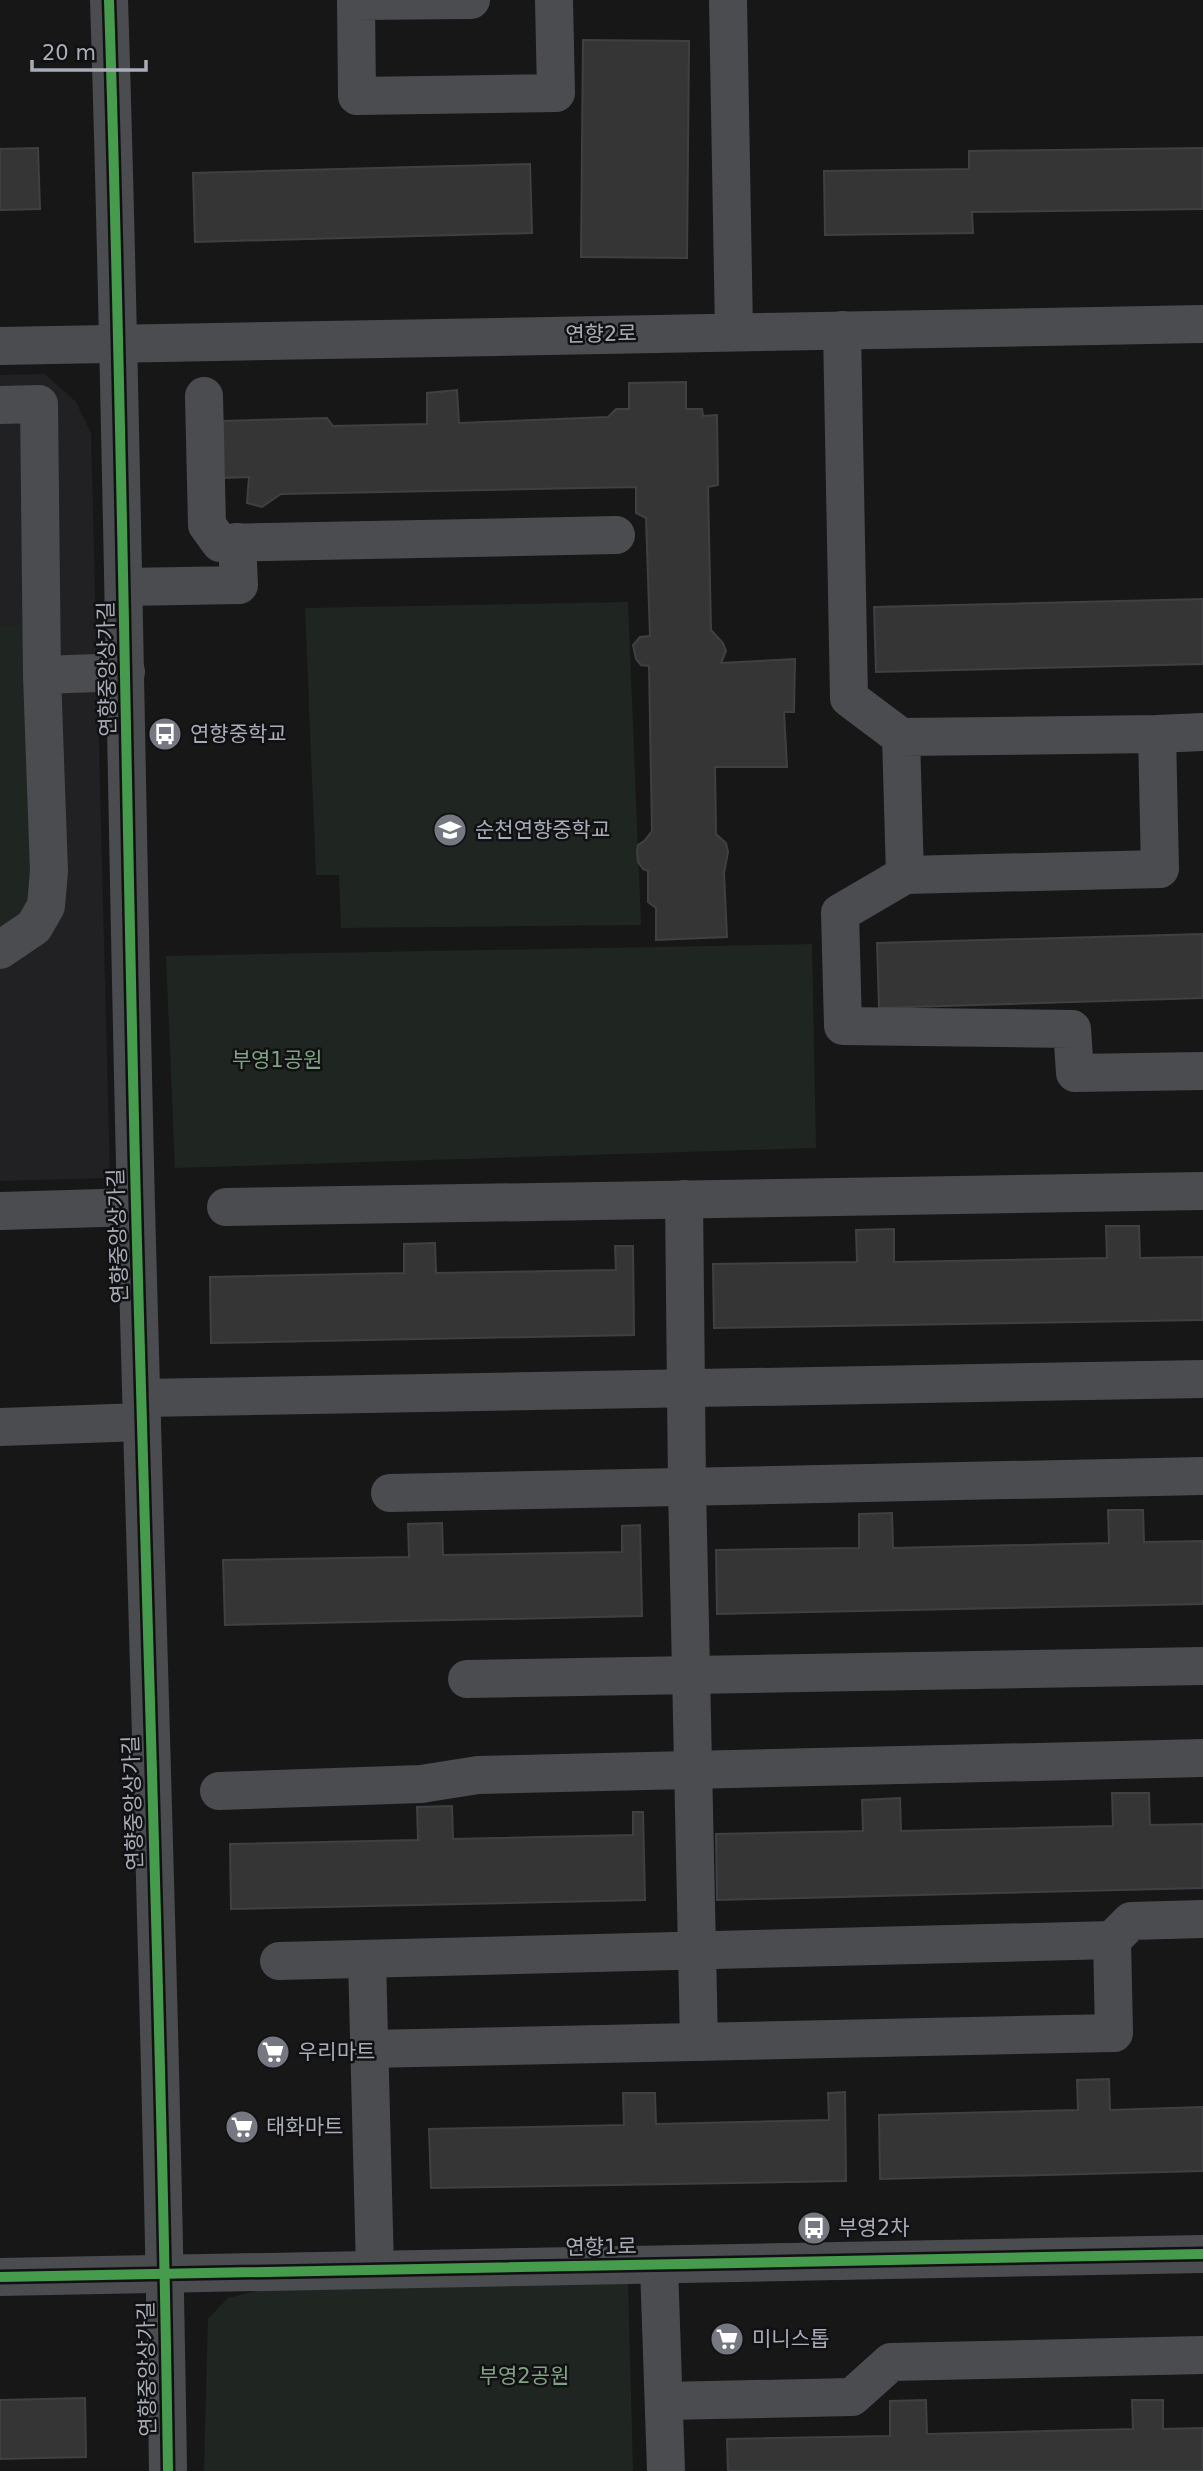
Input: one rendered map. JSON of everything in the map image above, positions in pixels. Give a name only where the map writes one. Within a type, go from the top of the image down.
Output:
[{"type":"street","name":"연향중앙상가길","points":[[109,0],[120,344],[136,1207],[168,2471]]},
{"type":"street","points":[[471,0],[356,1],[357,96],[555,93],[554,0]]},
{"type":"street","points":[[728,0],[734,331]]},
{"type":"street","name":"연향2로","points":[[0,346],[1203,324]]},
{"type":"street","points":[[842,330],[849,698],[901,737],[1203,732]]},
{"type":"street","points":[[204,396],[207,524],[220,543],[616,535]]},
{"type":"street","points":[[0,405],[39,404],[42,675],[49,871],[46,906],[34,926],[0,950]]},
{"type":"street","points":[[125,587],[239,585],[237,542]]},
{"type":"street","points":[[42,675],[126,672]]},
{"type":"street","points":[[1157,734],[1160,869],[905,875],[840,913],[843,1026],[1072,1029],[1075,1073],[1203,1072]]},
{"type":"street","points":[[901,737],[905,875]]},
{"type":"street","points":[[226,1207],[1203,1191]]},
{"type":"street","points":[[684,1199],[692,1769],[699,2042]]},
{"type":"street","points":[[0,1211],[136,1207]]},
{"type":"street","points":[[0,1427],[142,1410],[686,1389],[1203,1379]]},
{"type":"street","points":[[390,1493],[1203,1476]]},
{"type":"street","points":[[467,1679],[1203,1665]]},
{"type":"street","points":[[219,1791],[421,1784],[478,1775],[1203,1758]]},
{"type":"street","points":[[279,1961],[1111,1940],[1131,1921],[1203,1919]]},
{"type":"street","points":[[369,2049],[1114,2033],[1111,1940]]},
{"type":"street","points":[[366,1959],[375,2269]]},
{"type":"street","name":"연향1로","points":[[0,2277],[1203,2254]]},
{"type":"street","points":[[659,2266],[666,2471]]},
{"type":"street","points":[[664,2401],[852,2397],[891,2362],[1203,2355]]},
{"type":"shaded area","points":[[45,374],[76,402],[91,433],[110,1178],[0,1181],[0,375]]},
{"type":"green space","points":[[628,602],[641,925],[341,928],[339,875],[316,875],[305,608]]},
{"type":"green space","points":[[27,625],[32,883],[25,912],[0,935],[0,626]]},
{"type":"green space","name":"부영1공원","points":[[812,944],[816,1148],[175,1168],[166,956]]},
{"type":"green space","name":"부영2공원","points":[[628,2278],[633,2471],[204,2471],[208,2319],[228,2298],[260,2290]]},
{"type":"building","points":[[583,40],[689,41],[687,258],[581,257]]},
{"type":"building","points":[[38,148],[40,209],[0,210],[0,149]]},
{"type":"building","points":[[1203,148],[1203,209],[972,212],[973,233],[825,235],[824,171],[969,169],[969,151]]},
{"type":"building","points":[[530,164],[532,233],[195,242],[193,173]]},
{"type":"building","points":[[686,382],[686,409],[702,409],[703,416],[717,415],[718,485],[708,487],[711,630],[723,643],[726,651],[721,663],[795,659],[794,712],[784,712],[787,767],[715,767],[716,834],[726,843],[728,852],[724,873],[727,937],[656,940],[656,908],[648,902],[648,871],[638,862],[637,852],[638,845],[652,831],[649,666],[641,665],[636,659],[633,645],[640,637],[650,636],[646,518],[636,513],[636,487],[281,494],[262,507],[247,503],[249,477],[223,478],[223,421],[327,418],[333,426],[427,424],[427,393],[457,390],[459,423],[608,417],[616,409],[629,409],[629,383]]},
{"type":"building","points":[[1203,599],[1203,664],[876,672],[874,607]]},
{"type":"building","points":[[1203,934],[1203,998],[879,1008],[877,943]]},
{"type":"building","points":[[1106,1226],[1139,1226],[1140,1258],[1203,1257],[1203,1320],[714,1328],[713,1264],[857,1262],[856,1230],[894,1229],[894,1262],[1107,1258]]},
{"type":"building","points":[[435,1243],[436,1273],[616,1270],[615,1246],[633,1246],[634,1335],[211,1343],[210,1277],[404,1273],[404,1244]]},
{"type":"building","points":[[1108,1510],[1143,1510],[1144,1542],[1203,1541],[1203,1604],[717,1614],[716,1550],[859,1548],[859,1514],[892,1513],[893,1548],[1109,1543]]},
{"type":"building","points":[[442,1523],[443,1555],[622,1552],[622,1526],[640,1525],[642,1616],[225,1625],[223,1560],[409,1557],[408,1524]]},
{"type":"building","points":[[1112,1793],[1149,1793],[1150,1825],[1203,1824],[1203,1888],[717,1900],[716,1834],[863,1831],[862,1800],[900,1798],[901,1831],[1113,1826]]},
{"type":"building","points":[[452,1806],[453,1839],[633,1835],[633,1812],[643,1812],[645,1900],[231,1909],[230,1844],[418,1840],[417,1807]]},
{"type":"building","points":[[1109,2079],[1110,2110],[1203,2107],[1203,2171],[880,2179],[879,2115],[1078,2110],[1077,2080]]},
{"type":"building","points":[[845,2092],[846,2181],[431,2188],[429,2129],[624,2125],[623,2093],[655,2093],[656,2124],[829,2120],[828,2093]]},
{"type":"building","points":[[85,2398],[86,2457],[0,2459],[0,2400]]},
{"type":"building","points":[[926,2400],[927,2434],[1133,2429],[1132,2400],[1163,2400],[1163,2429],[1203,2428],[1203,2471],[728,2471],[727,2439],[890,2436],[890,2401]]},
{"type":"cycle path","points":[[109,0],[168,2471]]},
{"type":"cycle path","points":[[0,2277],[1203,2254]]},
{"type":"place","name":"연향중학교","points":[[165,734]]},
{"type":"place","name":"순천연향중학교","points":[[450,830]]},
{"type":"place","name":"우리마트","points":[[273,2052]]},
{"type":"place","name":"태화마트","points":[[242,2127]]},
{"type":"place","name":"부영2차","points":[[814,2228]]},
{"type":"place","name":"미니스톱","points":[[727,2339]]}]
